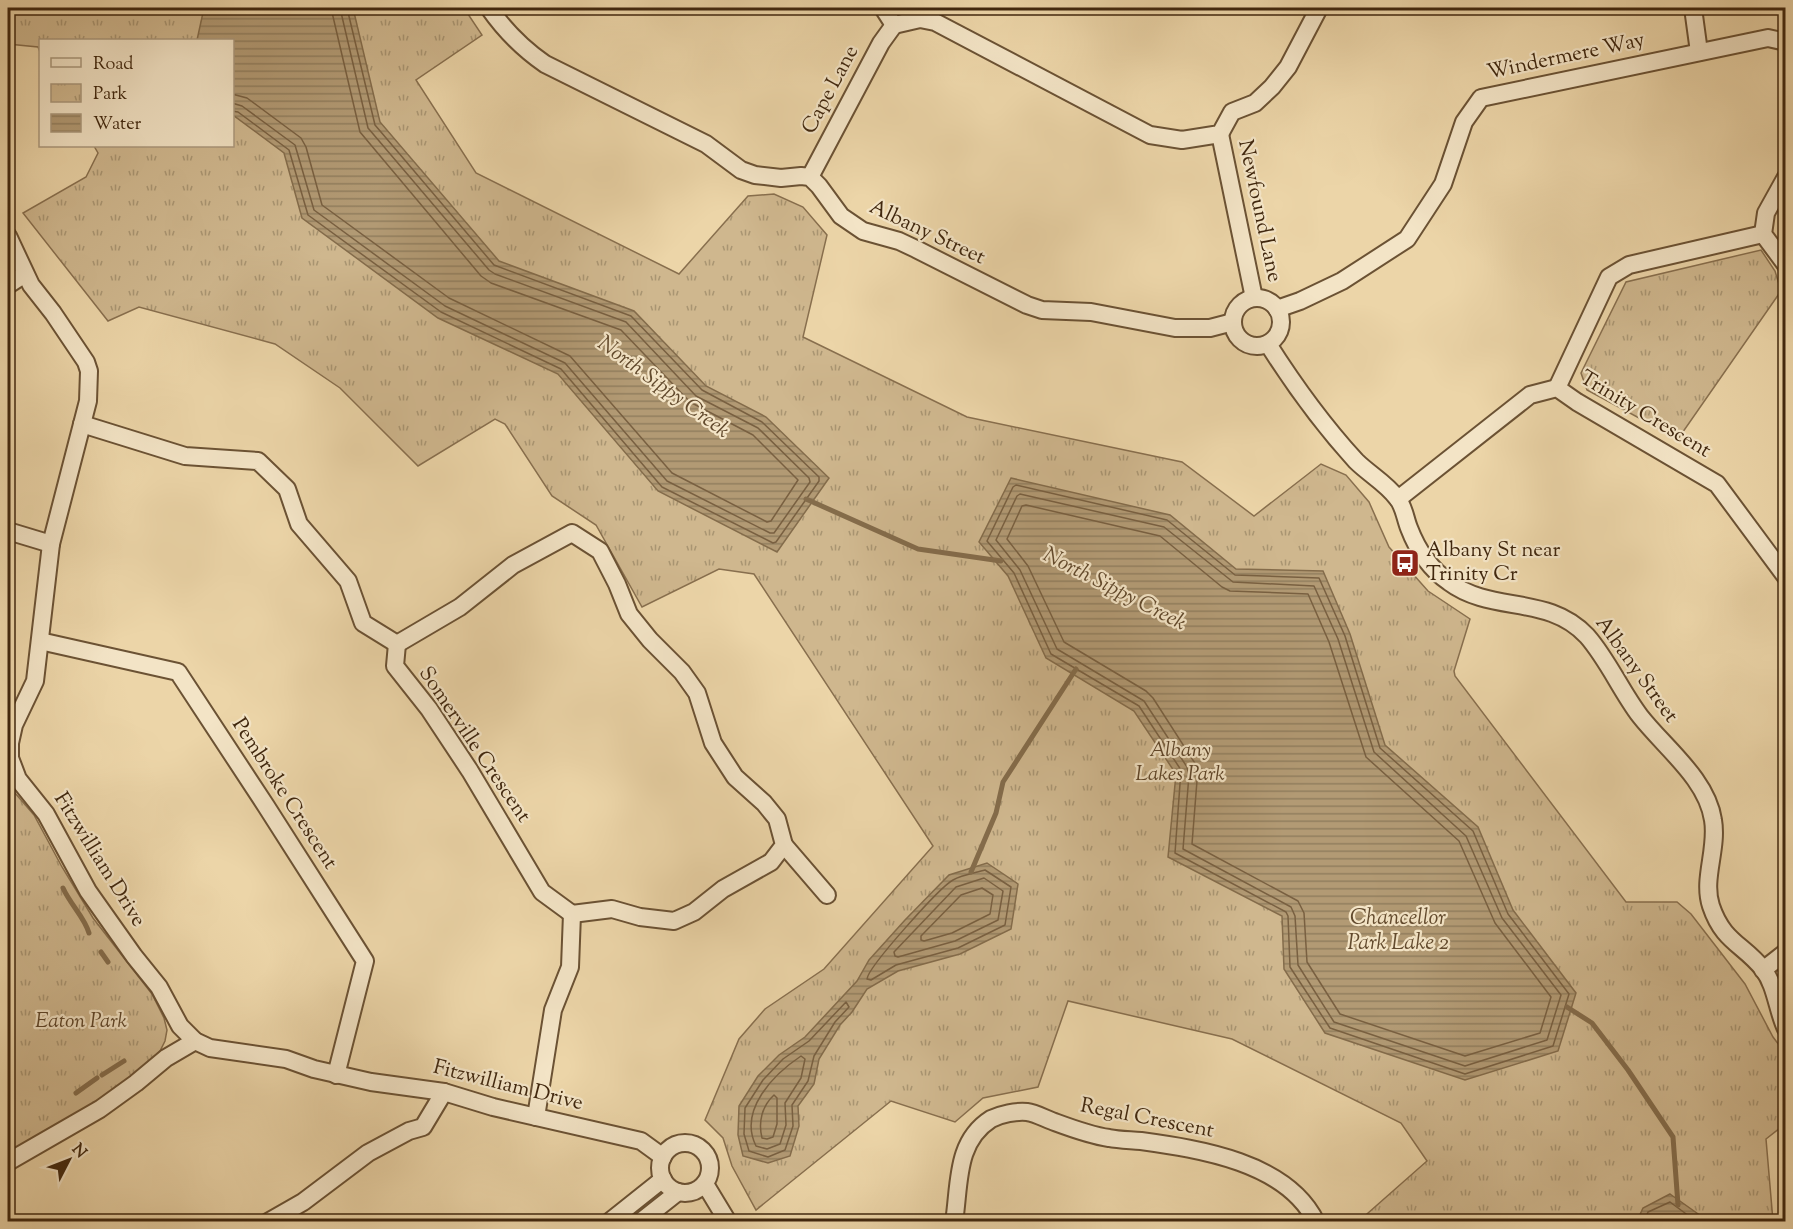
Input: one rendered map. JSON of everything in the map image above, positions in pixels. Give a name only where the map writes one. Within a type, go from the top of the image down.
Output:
[{"type":"street","points":[[489,8],[523,49],[545,64],[706,144],[741,170],[755,175],[781,178],[810,177]]},
{"type":"street","points":[[884,8],[894,26],[920,20],[935,22],[1150,135],[1182,140],[1220,134],[1232,112],[1255,103],[1272,87],[1288,67],[1314,9]]},
{"type":"street","points":[[1693,8],[1699,52]]},
{"type":"street","name":"Cape Lane","points":[[810,177],[881,43],[894,26]]},
{"type":"street","name":"Windermere Way","points":[[1277,309],[1342,281],[1407,238],[1443,184],[1464,122],[1480,98],[1768,38],[1785,42]]},
{"type":"street","name":"Newfound Lane","points":[[1220,134],[1254,298]]},
{"type":"street","name":"Albany Street","points":[[810,177],[841,216],[863,231],[881,238],[899,241],[1027,305],[1042,310],[1091,312],[1175,328],[1210,328],[1233,322]]},
{"type":"street","points":[[1785,177],[1766,213],[1763,234],[1785,265]]},
{"type":"street","points":[[1557,388],[1609,277],[1629,265],[1763,234]]},
{"type":"street","name":"Fitzwilliam Drive","points":[[8,236],[24,274],[81,352],[89,371],[88,401],[51,544],[35,681],[12,731],[9,748],[10,768],[46,814],[88,891],[159,987],[189,1035],[218,1050],[286,1059],[336,1075],[437,1091],[641,1141],[663,1157]]},
{"type":"street","points":[[8,285],[24,274]]},
{"type":"street","points":[[1254,298],[1267,300],[1277,309],[1281,317],[1280,330],[1275,338],[1268,344],[1258,346],[1247,344],[1235,333],[1233,322],[1239,306],[1245,300],[1254,298]]},
{"type":"street","name":"Albany Street","points":[[1268,344],[1284,370],[1320,418],[1357,462],[1398,499],[1408,527],[1425,559],[1448,582],[1463,592],[1483,599],[1534,607],[1563,617],[1576,626],[1596,646],[1640,716],[1703,790],[1714,821],[1708,895],[1711,906],[1728,938],[1763,970],[1771,983],[1785,1029]]},
{"type":"street","name":"Trinity Crescent","points":[[1398,499],[1530,395],[1557,388],[1717,484],[1785,577]]},
{"type":"street","points":[[82,424],[185,456],[258,461],[287,489],[299,524],[348,581],[363,623],[398,644],[460,607],[513,565],[572,533],[600,551],[629,614],[650,640],[682,672],[697,693],[713,743],[735,777],[764,803],[777,819],[784,845],[827,895]]},
{"type":"street","points":[[8,531],[51,544]]},
{"type":"street","name":"Pembroke Crescent","points":[[40,641],[178,672],[365,961],[336,1075]]},
{"type":"street","name":"Somerville Crescent","points":[[398,644],[395,666],[429,709],[470,771],[542,892],[573,914]]},
{"type":"street","points":[[536,1117],[553,1010],[570,967],[573,914],[612,909],[640,917],[674,921],[694,912],[723,889],[771,862],[784,845]]},
{"type":"street","points":[[1763,970],[1785,952]]},
{"type":"street","points":[[8,1162],[100,1109],[166,1058],[171,1046],[189,1035]]},
{"type":"street","points":[[268,1221],[303,1202],[368,1153],[425,1125],[437,1091]]},
{"type":"street","name":"Regal Crescent","points":[[954,1221],[961,1159],[970,1139],[992,1119],[1010,1113],[1028,1112],[1079,1131],[1202,1152],[1236,1161],[1281,1182],[1303,1201],[1316,1221]]},
{"type":"street","points":[[682,1143],[699,1147],[705,1153],[711,1170],[705,1184],[696,1191],[678,1192],[670,1188],[663,1179],[660,1170],[663,1157],[670,1148],[682,1143]]},
{"type":"street","points":[[609,1221],[663,1179]]},
{"type":"street","points":[[705,1184],[728,1221]]},
{"type":"street","points":[[640,1221],[678,1192]]},
{"type":"green space","name":"Albany Lakes Park","points":[[8,8],[464,8],[482,35],[416,80],[476,173],[679,274],[748,196],[774,194],[803,207],[827,235],[803,337],[967,417],[1182,462],[1254,516],[1321,464],[1346,475],[1369,502],[1389,547],[1428,591],[1470,619],[1454,671],[1455,676],[1626,902],[1677,902],[1691,914],[1745,984],[1773,1037],[1785,1053],[1785,1124],[1766,1139],[1773,1221],[1464,1222],[1460,1217],[1450,1222],[1359,1221],[1427,1161],[1401,1123],[1232,1039],[1068,1001],[1038,1087],[983,1098],[955,1122],[891,1101],[756,1210],[732,1166],[723,1138],[705,1120],[739,1039],[765,1009],[824,969],[933,846],[754,574],[719,569],[642,607],[596,525],[552,496],[505,424],[495,419],[418,466],[340,388],[275,344],[139,307],[108,321],[23,213],[86,177],[98,153],[95,147],[234,147],[234,39],[39,39],[39,50],[38,47],[8,44]]},
{"type":"green space","points":[[1761,250],[1775,271],[1781,291],[1678,439],[1587,390],[1581,373],[1626,282]]},
{"type":"green space","name":"Eaton Park","points":[[8,787],[34,815],[93,918],[152,994],[164,1018],[167,1030],[160,1051],[148,1064],[86,1108],[8,1153]]},
{"type":"water","points":[[204,8],[353,8],[380,122],[499,261],[634,311],[706,386],[766,417],[829,478],[777,552],[658,491],[558,374],[438,318],[302,218],[284,153],[234,116],[234,39],[197,39]]},
{"type":"water","name":"Chancellor Park Lake 2","points":[[1011,478],[1170,515],[1236,569],[1323,571],[1350,634],[1385,745],[1478,827],[1513,910],[1576,993],[1558,1051],[1465,1080],[1325,1033],[1284,969],[1282,916],[1168,857],[1176,774],[1134,711],[1046,658],[1008,576],[979,542]]},
{"type":"water","points":[[987,863],[1018,884],[1011,929],[960,954],[898,971],[867,989],[852,1012],[840,1025],[819,1059],[814,1084],[798,1106],[799,1126],[790,1156],[768,1163],[743,1156],[738,1135],[739,1106],[758,1076],[779,1055],[805,1037],[857,981],[869,960],[949,875]]},
{"type":"water","points":[[1670,1194],[1708,1221],[1637,1221],[1643,1208]]},
{"type":"waterway","name":"North Sippy Creek","points":[[806,499],[918,549],[1001,561]]},
{"type":"waterway","points":[[971,872],[996,813],[1003,782],[1076,669]]},
{"type":"waterway","points":[[63,888],[89,933]]},
{"type":"waterway","points":[[101,952],[108,962]]},
{"type":"waterway","name":"North Sippy Creek","points":[[1567,1007],[1592,1023],[1628,1070],[1673,1137],[1678,1205]]},
{"type":"waterway","points":[[102,1075],[124,1061]]},
{"type":"waterway","points":[[76,1093],[97,1078]]},
{"type":"place","name":"Albany St near Trinity Cr","points":[[1405,563]]}]
